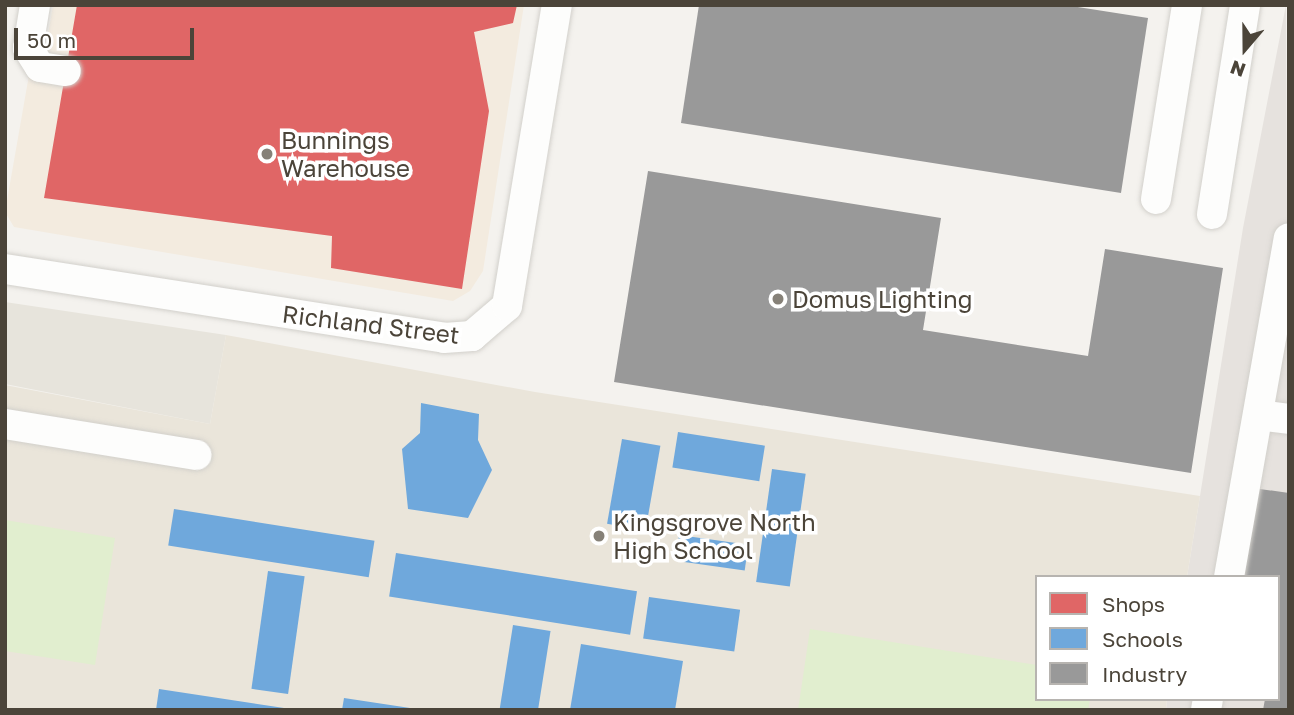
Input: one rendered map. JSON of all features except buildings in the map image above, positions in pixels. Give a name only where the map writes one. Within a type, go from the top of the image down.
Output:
[{"type":"street","points":[[35,5],[28,48],[40,67],[66,71]]},
{"type":"street","name":"Richland Street","points":[[5,270],[444,338],[472,337],[507,306],[557,5]]},
{"type":"street","points":[[1156,199],[1187,5]]},
{"type":"street","points":[[1212,214],[1245,5]]},
{"type":"street","points":[[1229,575],[1289,238]]},
{"type":"street","points":[[1258,415],[1289,419]]},
{"type":"street","points":[[5,424],[197,455]]},
{"type":"shaded area","name":"Bunnings Warehouse","points":[[53,5],[524,5],[483,271],[470,291],[453,301],[14,227],[5,212],[29,75],[44,58]]},
{"type":"shaded area","points":[[1286,5],[1289,710],[1166,710],[1167,701],[1280,701],[1280,575],[1187,575],[1243,228]]},
{"type":"shaded area","points":[[5,302],[226,335],[210,424],[5,384]]},
{"type":"shaded area","name":"Kingsgrove North High School","points":[[226,335],[535,392],[1200,496],[1187,575],[1035,575],[1035,701],[1167,701],[1166,710],[5,710],[5,385],[210,424]]},
{"type":"green space","points":[[5,520],[115,538],[95,665],[5,651]]},
{"type":"green space","points":[[810,629],[1035,665],[1035,701],[1090,701],[1088,710],[798,710]]},
{"type":"place","name":"Bunnings Warehouse","points":[[267,154]]},
{"type":"place","name":"Domus Lighting","points":[[778,299]]},
{"type":"place","name":"Kingsgrove North High School","points":[[599,536]]}]
